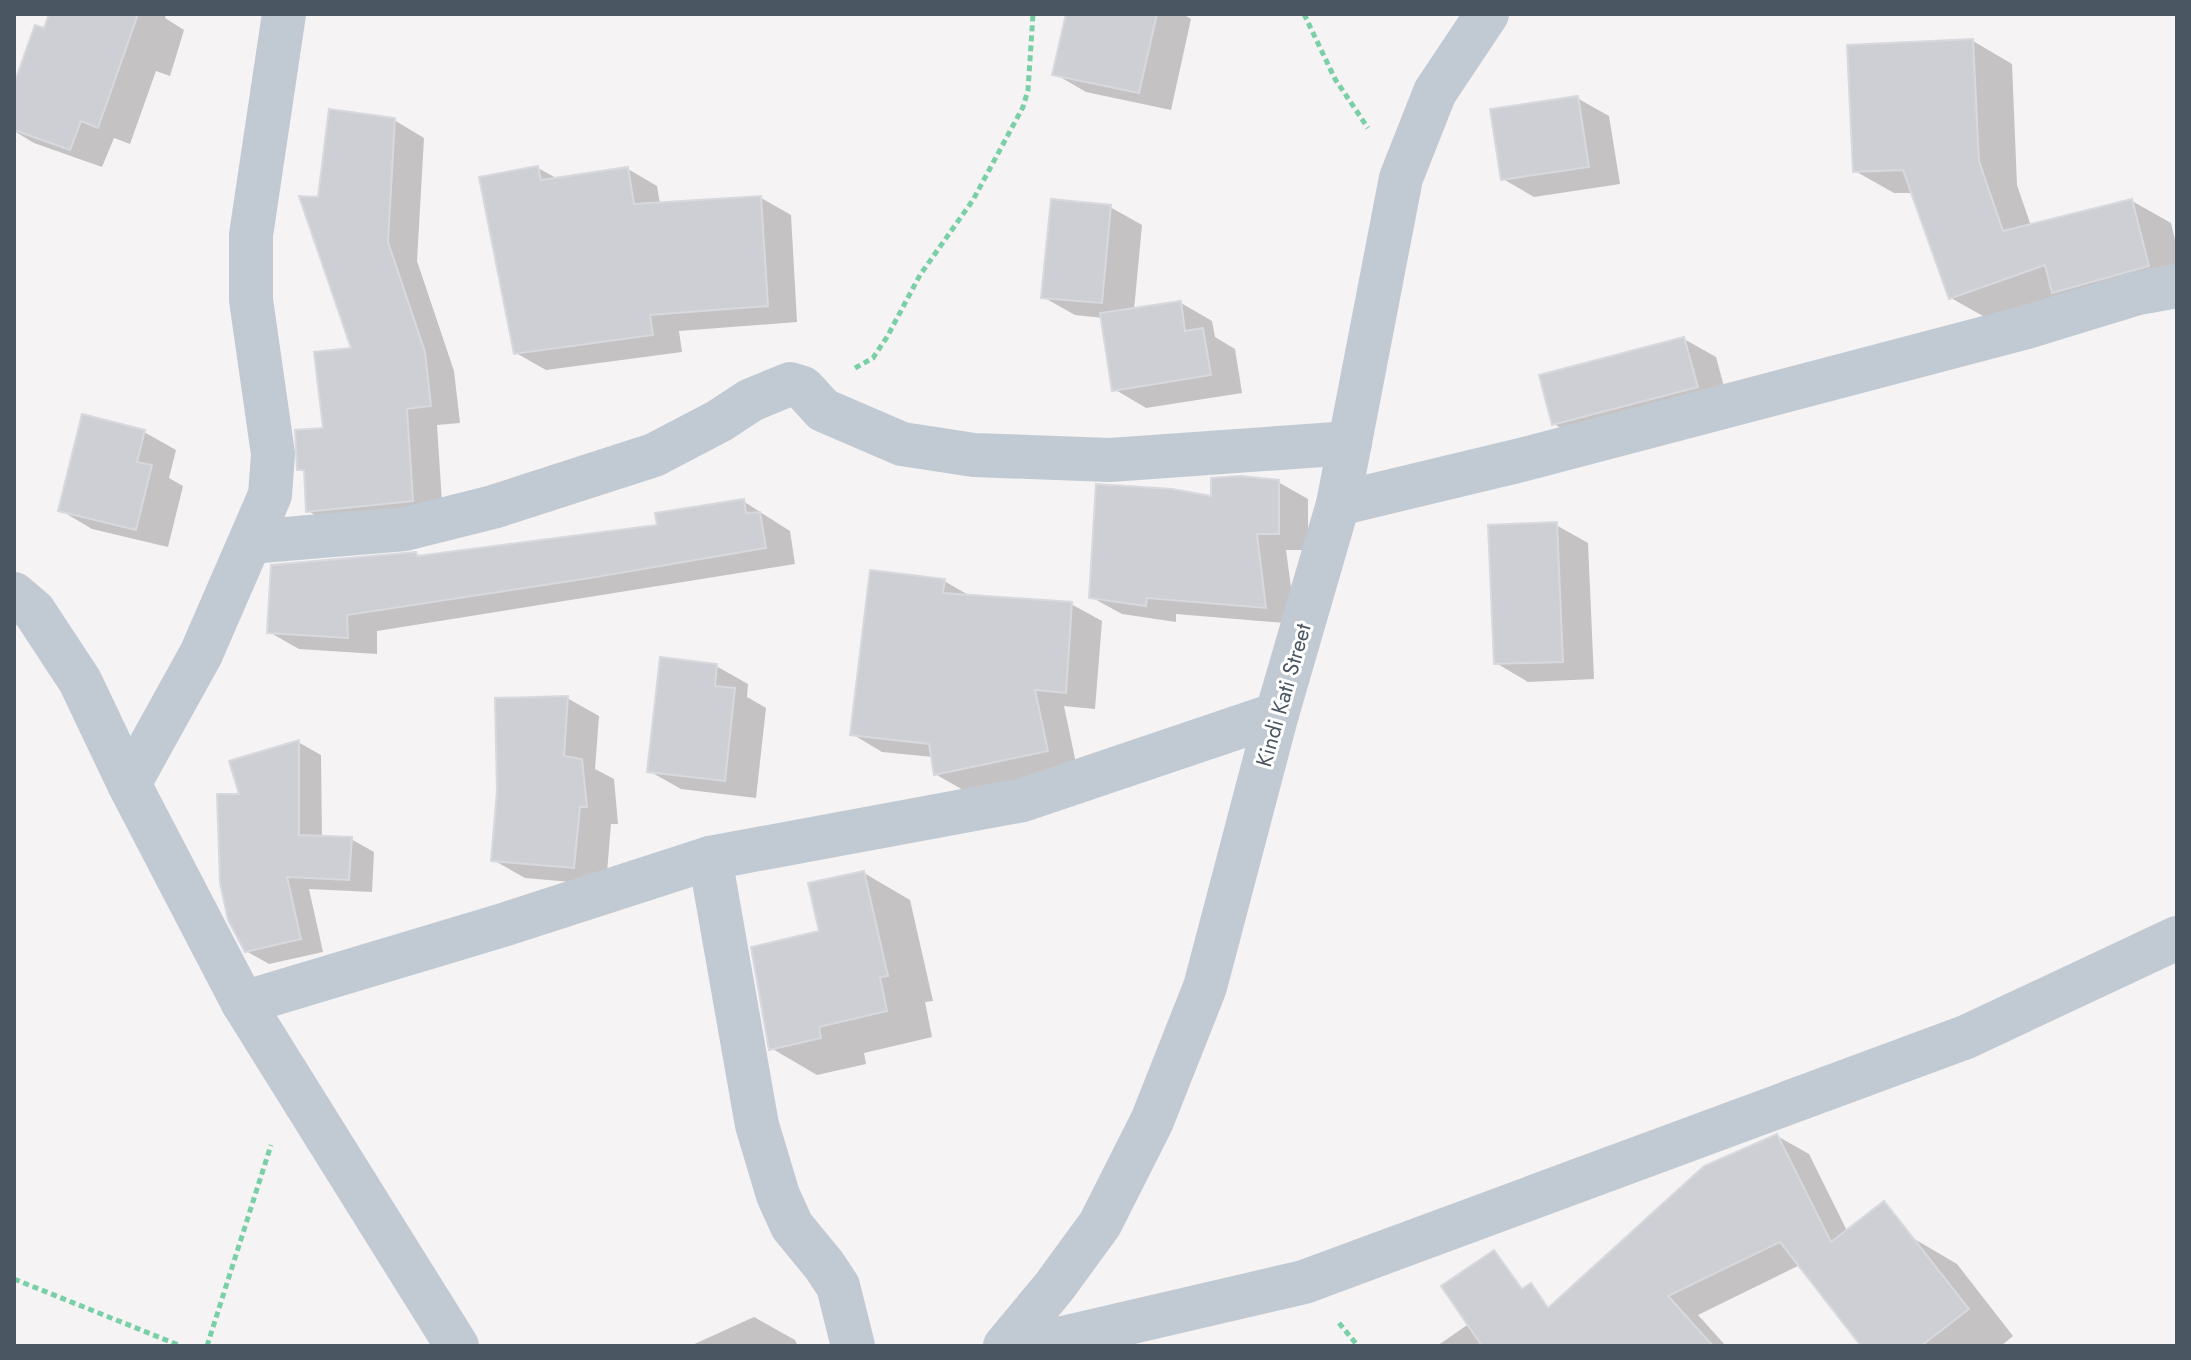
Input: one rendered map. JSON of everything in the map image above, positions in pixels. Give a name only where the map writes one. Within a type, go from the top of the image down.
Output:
[{"type":"street","points":[[129,784],[201,654],[270,495],[273,454],[251,300],[251,235],[284,14]]},
{"type":"street","name":"Kindi Kati Street","points":[[1005,1346],[1054,1287],[1100,1224],[1152,1121],[1205,987],[1277,714],[1338,504],[1401,178],[1435,92],[1487,14]]},
{"type":"street","points":[[1338,504],[1517,461],[2027,327],[2138,293],[2177,286]]},
{"type":"street","points":[[250,542],[405,529],[493,507],[654,455],[775,388],[797,385],[823,410],[902,444],[974,455],[1110,460],[1350,443]]},
{"type":"street","points":[[14,594],[34,611],[80,681],[129,784],[243,1003],[457,1346]]},
{"type":"street","points":[[243,1003],[503,925],[710,858],[1023,800],[1277,714]]},
{"type":"street","points":[[710,858],[757,1125],[778,1195],[792,1226],[838,1286],[853,1346]]},
{"type":"street","points":[[1029,1346],[1304,1282],[1966,1037],[2177,938]]},
{"type":"path","points":[[797,385],[863,365],[873,358],[887,337],[920,275],[973,200],[1023,107],[1028,90],[1033,14]]},
{"type":"path","points":[[1304,14],[1335,79],[1401,178]]},
{"type":"path","points":[[207,1346],[291,1083]]},
{"type":"path","points":[[14,1279],[181,1346]]},
{"type":"building","points":[[49,14],[138,14],[98,128],[81,121],[70,150],[14,130],[14,84],[35,25],[44,28]]},
{"type":"building","points":[[1066,14],[1157,14],[1139,93],[1052,75]]},
{"type":"building","points":[[1973,39],[1979,161],[2003,231],[2132,199],[2149,266],[2052,293],[2045,265],[1949,299],[1903,170],[1853,172],[1847,45]]},
{"type":"building","points":[[1578,96],[1589,167],[1501,180],[1490,109]]},
{"type":"building","points":[[329,109],[395,118],[388,242],[425,352],[431,406],[407,409],[413,501],[306,512],[304,470],[297,470],[295,430],[323,428],[314,352],[351,348],[299,196],[318,197]]},
{"type":"building","points":[[538,166],[541,180],[628,167],[634,204],[761,196],[768,306],[650,315],[653,335],[514,354],[479,177]]},
{"type":"building","points":[[1051,199],[1111,205],[1102,303],[1041,298]]},
{"type":"building","points":[[1181,301],[1185,331],[1203,328],[1211,375],[1112,391],[1100,313]]},
{"type":"building","points":[[1684,337],[1698,387],[1552,425],[1539,375]]},
{"type":"building","points":[[82,414],[145,430],[137,462],[152,465],[136,530],[58,511]]},
{"type":"building","points":[[1241,476],[1279,480],[1279,534],[1257,534],[1266,608],[1147,598],[1146,606],[1089,598],[1096,484],[1172,489],[1211,496],[1211,478]]},
{"type":"building","points":[[744,499],[746,513],[760,512],[766,548],[347,615],[348,638],[267,633],[271,565],[416,552],[417,556],[657,525],[655,513]]},
{"type":"building","points":[[1557,522],[1563,662],[1494,664],[1488,525]]},
{"type":"building","points":[[870,570],[945,579],[943,593],[1072,602],[1066,693],[1035,690],[1048,751],[934,775],[929,744],[850,735]]},
{"type":"building","points":[[660,657],[717,664],[715,686],[735,688],[725,781],[647,772]]},
{"type":"building","points":[[568,696],[564,756],[582,759],[587,807],[580,807],[574,868],[491,861],[497,791],[495,698]]},
{"type":"building","points":[[299,740],[299,835],[352,837],[349,880],[287,877],[301,939],[245,952],[228,920],[220,883],[217,794],[239,794],[229,761]]},
{"type":"building","points":[[864,871],[888,976],[880,977],[887,1011],[819,1027],[821,1038],[769,1050],[751,947],[819,931],[808,883]]},
{"type":"building","points":[[1777,1134],[1831,1242],[1884,1201],[1969,1309],[1921,1346],[1861,1346],[1780,1242],[1668,1296],[1713,1346],[1482,1346],[1441,1286],[1494,1250],[1522,1289],[1531,1283],[1548,1308],[1704,1166]]}]
